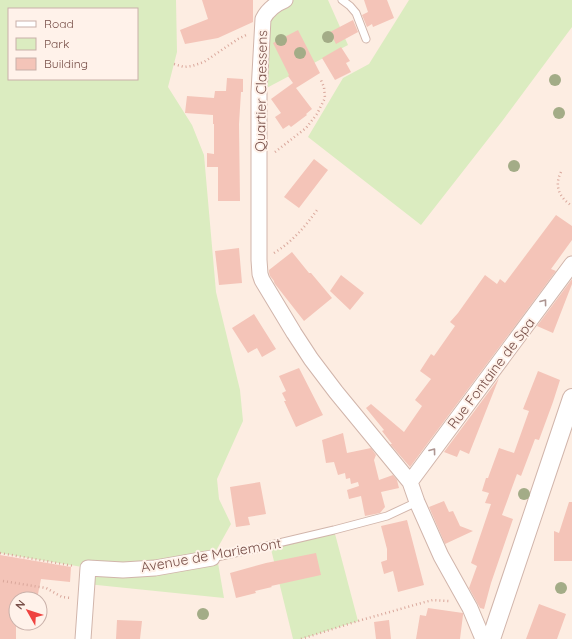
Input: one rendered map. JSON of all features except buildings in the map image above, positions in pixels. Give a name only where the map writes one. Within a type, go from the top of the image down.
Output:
[{"type":"street","name":"Quartier Claessens","points":[[285,0],[277,3],[266,12],[263,19],[262,28],[259,92],[260,274],[264,285],[311,359],[336,392],[410,482]]},
{"type":"street","name":"Rue Fontaine de Spa","points":[[410,482],[572,264]]},
{"type":"street","points":[[491,639],[572,398]]},
{"type":"street","points":[[410,482],[417,502],[441,556],[469,605],[483,639]]},
{"type":"street","name":"Avenue de Mariemont","points":[[88,568],[123,570],[155,568],[212,558]]},
{"type":"street","points":[[83,639],[88,568]]},
{"type":"lane","points":[[342,0],[356,13],[366,39]]},
{"type":"lane","name":"Avenue de Mariemont","points":[[212,558],[334,530],[387,516],[417,502]]},
{"type":"path","points":[[174,64],[184,67],[204,62],[238,39],[262,28]]},
{"type":"path","points":[[259,170],[266,159],[306,128],[317,114],[325,98],[324,87],[320,78]]},
{"type":"path","points":[[561,172],[557,179],[559,190],[566,202],[572,206]]},
{"type":"path","points":[[259,260],[274,253],[298,234],[317,210]]},
{"type":"path","points":[[0,553],[88,568]]},
{"type":"path","points":[[3,581],[46,588],[62,597],[86,599]]},
{"type":"path","points":[[301,639],[433,600],[453,601],[469,605]]},
{"type":"green space","points":[[0,0],[176,0],[177,52],[168,87],[192,125],[204,155],[216,292],[240,390],[243,421],[217,479],[219,499],[231,524],[212,558],[217,557],[224,598],[87,584],[88,568],[0,553]]},
{"type":"green space","points":[[285,0],[328,0],[348,45],[259,92],[263,19]]},
{"type":"green space","points":[[409,0],[572,0],[572,27],[503,120],[421,225],[308,137],[343,78],[369,64]]},
{"type":"green space","points":[[334,530],[358,621],[301,639],[293,639],[270,545]]}]
